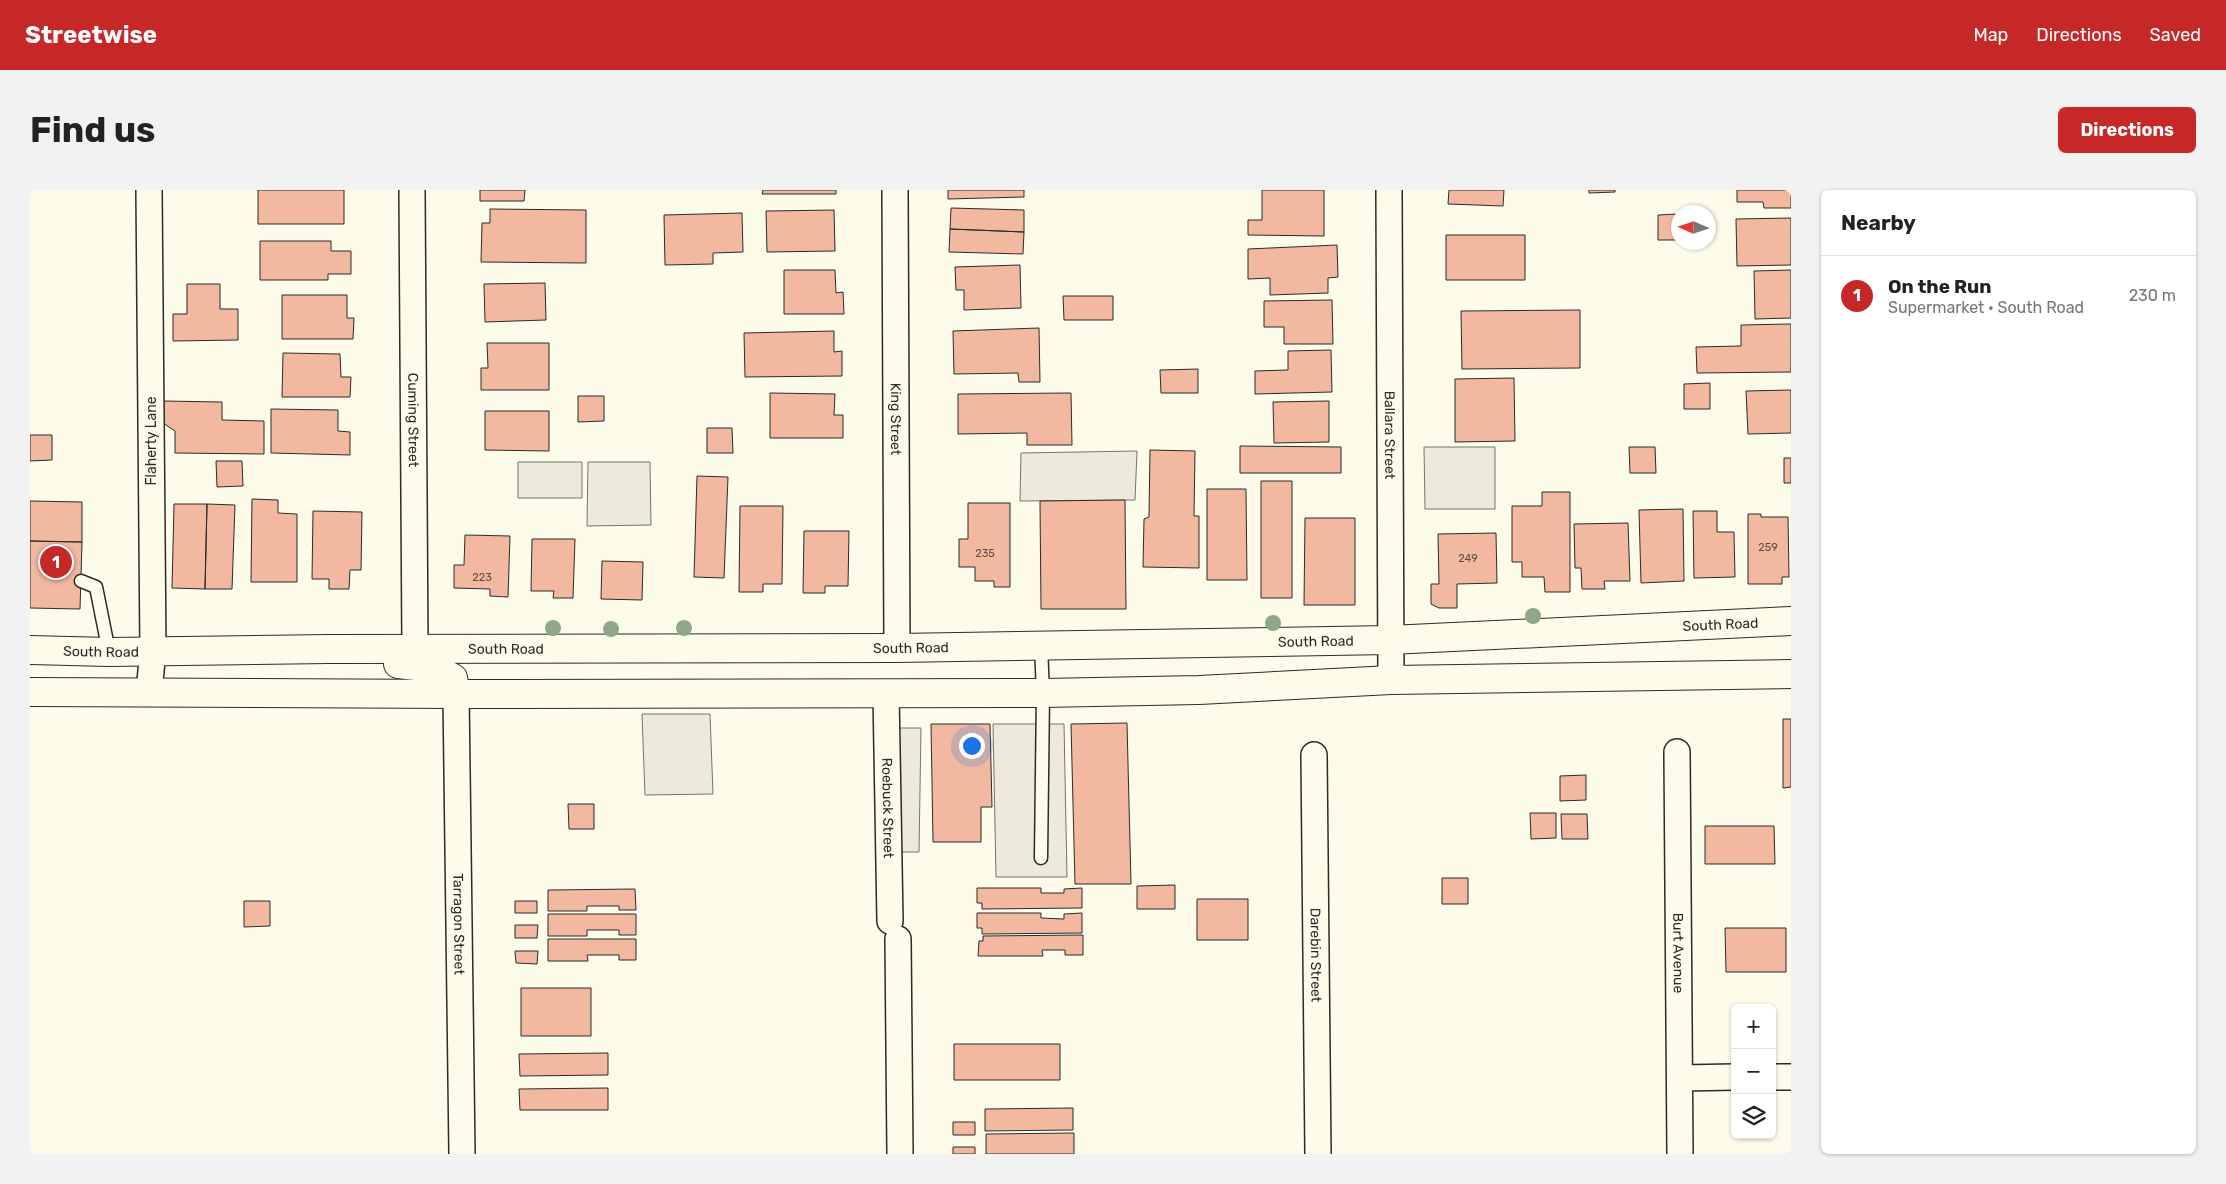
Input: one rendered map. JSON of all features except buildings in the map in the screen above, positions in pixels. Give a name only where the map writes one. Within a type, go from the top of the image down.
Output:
[{"type":"highway","name":"South Road","points":[[30,650],[108,652],[328,649],[1041,646],[1390,640],[1791,621]]},
{"type":"highway","points":[[328,649],[413,667],[442,671],[453,678],[456,694]]},
{"type":"highway","points":[[456,694],[468,670],[498,649]]},
{"type":"highway","points":[[30,692],[149,691],[456,694],[1043,693],[1199,690],[1392,680],[1791,674]]},
{"type":"street","name":"Flaherty Lane","points":[[149,190],[153,651],[149,691]]},
{"type":"street","name":"Cuming Street","points":[[412,190],[415,650]]},
{"type":"street","name":"King Street","points":[[895,190],[897,648]]},
{"type":"street","name":"Ballara Street","points":[[1389,190],[1390,640],[1392,680]]},
{"type":"street","name":"Roebuck Street","points":[[886,693],[900,1154]]},
{"type":"street","name":"Tarragon Street","points":[[456,694],[462,1154]]},
{"type":"street","name":"Burt Avenue","points":[[1677,752],[1680,1154]]},
{"type":"street","name":"Darebin Street","points":[[1314,756],[1318,1154]]},
{"type":"street","points":[[1680,1078],[1731,1077]]},
{"type":"street","points":[[1776,1077],[1791,1077]]},
{"type":"lane","points":[[81,581],[96,587],[108,652]]},
{"type":"lane","points":[[1041,646],[1043,693],[1041,858]]},
{"type":"shaded area","points":[[1424,447],[1495,447],[1495,509],[1425,509]]},
{"type":"shaded area","points":[[1137,451],[1135,500],[1020,501],[1021,453]]},
{"type":"shaded area","points":[[518,462],[582,462],[582,498],[518,498]]},
{"type":"shaded area","points":[[588,462],[650,462],[651,525],[587,526]]},
{"type":"shaded area","points":[[642,714],[710,714],[713,794],[645,795]]},
{"type":"shaded area","points":[[993,724],[1064,724],[1067,877],[996,877]]},
{"type":"shaded area","points":[[895,728],[921,728],[919,852],[897,852]]},
{"type":"place","name":"On the Run","points":[[56,562]]}]
